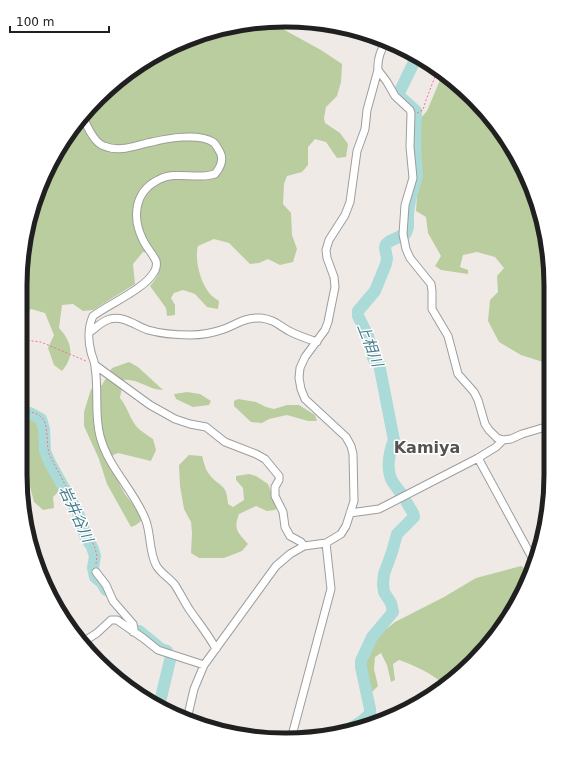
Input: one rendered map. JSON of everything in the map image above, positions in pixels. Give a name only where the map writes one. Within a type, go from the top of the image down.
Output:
[{"type":"street","points":[[188,714],[194,689],[204,666],[276,566],[290,554],[304,546],[326,543],[341,534],[346,526],[354,501],[353,454],[351,446],[346,437],[305,399],[299,378],[300,368],[305,358],[325,330],[328,322],[335,287],[334,277],[327,258],[326,250],[329,240],[345,215],[350,202],[356,155],[365,129],[367,110],[378,70],[380,52],[383,47]]},
{"type":"street","points":[[378,70],[395,96],[410,110],[411,113],[410,147],[413,178],[405,205],[403,236],[410,258],[431,284],[432,309],[448,336],[458,374],[474,392],[489,430],[497,438],[503,440],[511,439],[544,427]]},
{"type":"street","points":[[85,122],[90,132],[102,146],[110,148],[125,148],[153,141],[193,136],[214,143],[221,154],[221,166],[215,174],[203,176],[173,176],[159,180],[144,190],[139,197],[136,221],[143,241],[156,261],[156,271],[151,278],[140,287],[93,316],[90,323],[90,344],[97,383],[99,436],[108,459],[140,508],[149,531],[157,567],[175,586],[216,649]]},
{"type":"street","points":[[90,332],[103,322],[112,318],[130,321],[147,330],[168,334],[190,335],[224,330],[241,321],[252,318],[261,318],[274,320],[291,332],[317,342]]},
{"type":"street","points":[[95,366],[150,405],[175,419],[206,427],[225,442],[265,459],[278,476],[279,480],[275,488],[275,496],[283,512],[286,527],[290,536],[301,542],[304,546]]},
{"type":"street","points":[[350,514],[380,509],[478,458],[496,447],[503,440]]},
{"type":"street","points":[[478,458],[531,556]]},
{"type":"street","points":[[293,733],[331,589],[326,543]]},
{"type":"street","points":[[96,572],[106,585],[113,601],[133,624],[133,632]]},
{"type":"street","points":[[86,639],[111,620],[117,620],[158,650],[204,666]]},
{"type":"path","points":[[411,113],[418,113],[423,110],[436,75]]},
{"type":"path","points":[[27,340],[41,342],[95,366]]},
{"type":"path","points":[[27,411],[39,414],[45,420],[49,454],[80,513],[95,548],[97,556],[96,572]]},
{"type":"green space","points":[[280,27],[321,50],[342,64],[341,82],[337,96],[326,107],[324,118],[325,123],[340,133],[348,144],[346,157],[337,158],[326,142],[315,139],[308,147],[308,165],[302,172],[287,176],[284,184],[283,204],[291,213],[292,235],[297,249],[293,262],[280,265],[268,259],[259,263],[250,264],[229,243],[214,239],[198,246],[197,258],[201,279],[207,291],[219,301],[218,309],[207,307],[195,294],[183,290],[174,293],[171,298],[175,305],[175,315],[167,316],[166,308],[150,286],[157,277],[159,270],[158,263],[153,253],[143,252],[133,264],[135,284],[93,310],[83,311],[73,304],[62,305],[59,328],[67,339],[70,354],[69,360],[62,371],[54,365],[48,348],[54,335],[45,313],[31,309],[27,313],[29,252],[36,219],[47,187],[62,156],[80,128],[115,91],[128,80],[156,62],[187,47],[219,36],[252,29]]},
{"type":"green space","points":[[441,79],[456,91],[491,128],[517,171],[530,202],[542,252],[544,286],[544,362],[521,355],[499,342],[488,321],[490,300],[498,292],[497,276],[504,268],[495,257],[477,252],[463,255],[460,267],[468,270],[468,274],[441,270],[435,266],[441,256],[428,233],[426,217],[416,211],[421,172],[418,145],[418,121],[427,111]]},
{"type":"green space","points":[[129,362],[138,367],[163,390],[133,381],[123,380],[120,398],[136,425],[142,432],[153,439],[156,450],[151,461],[118,453],[113,455],[110,466],[125,494],[140,513],[141,521],[131,527],[107,484],[99,459],[84,426],[84,412],[91,389],[102,385],[112,368]]},
{"type":"green space","points":[[187,392],[200,394],[211,401],[209,405],[193,407],[176,399],[174,394]]},
{"type":"green space","points":[[238,399],[256,402],[274,409],[287,405],[299,405],[315,415],[317,421],[308,421],[287,415],[269,419],[262,423],[251,422],[234,406],[234,401]]},
{"type":"green space","points":[[27,417],[39,422],[42,432],[42,453],[60,490],[53,497],[54,508],[43,510],[34,502],[28,479]]},
{"type":"green space","points":[[189,455],[202,456],[208,472],[222,486],[226,492],[228,504],[233,507],[244,500],[243,488],[236,480],[236,476],[249,474],[256,476],[268,484],[277,507],[275,510],[267,511],[256,506],[239,514],[236,524],[238,530],[248,544],[242,551],[224,558],[199,558],[191,553],[191,522],[184,509],[180,486],[179,465]]},
{"type":"green space","points":[[521,566],[526,569],[509,604],[491,632],[456,669],[443,680],[440,682],[423,670],[399,660],[393,664],[395,680],[391,682],[387,665],[381,653],[375,657],[374,669],[378,686],[370,694],[364,663],[369,649],[380,634],[395,622],[444,597],[476,578]]},
{"type":"waterway","name":"上相川","points":[[402,494],[392,481],[389,471],[390,455],[394,440],[379,364],[373,358],[368,336],[358,316],[358,311],[375,291],[386,264],[386,244],[406,233],[408,227],[410,200],[417,176],[415,147],[416,111],[398,95],[414,62]]},
{"type":"waterway","name":"岩井谷川","points":[[27,413],[41,419],[44,429],[45,451],[50,463],[78,513],[85,536],[92,547],[95,556],[93,568],[95,577],[102,583],[106,590]]},
{"type":"waterway","name":"上相川","points":[[362,721],[370,714],[370,709],[361,661],[372,637],[393,612],[391,603],[384,592],[384,574],[397,534],[414,517],[407,503]]},
{"type":"waterway","name":"岩井谷川","points":[[139,631],[161,649],[167,651]]},
{"type":"waterway","name":"岩井谷川","points":[[160,700],[170,660]]},
{"type":"district","name":"Kamiya","points":[[427,447]]}]
